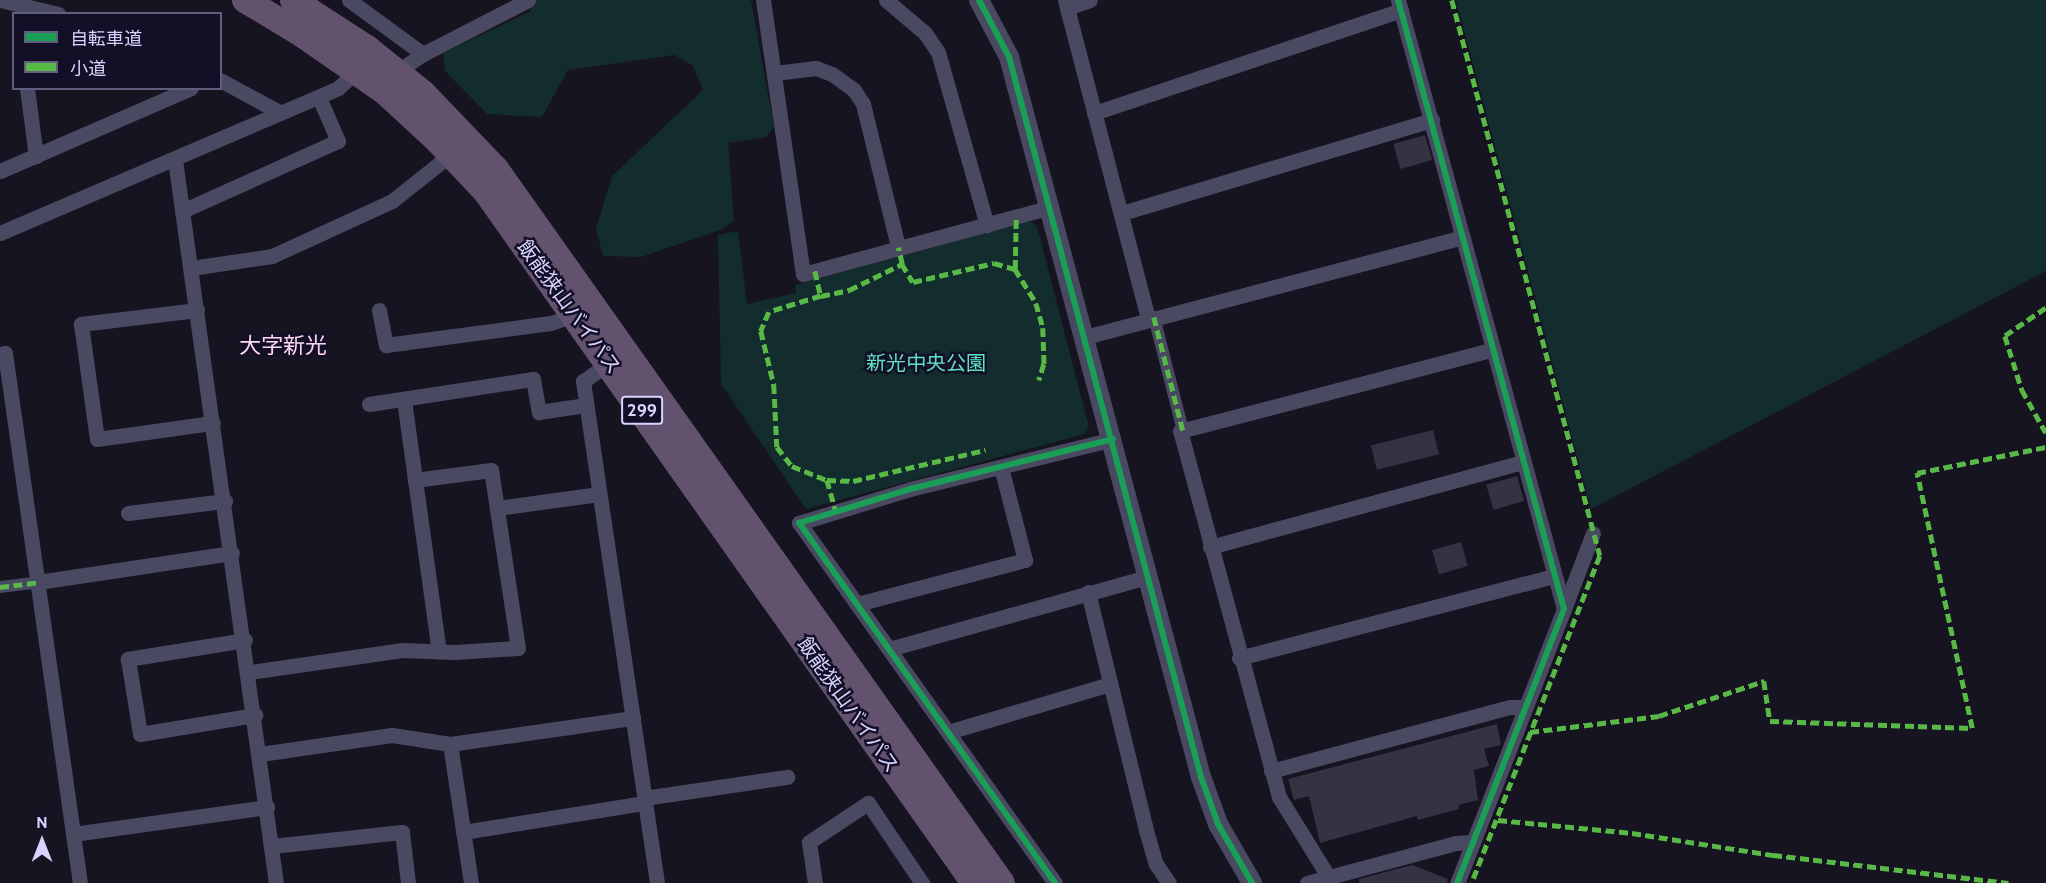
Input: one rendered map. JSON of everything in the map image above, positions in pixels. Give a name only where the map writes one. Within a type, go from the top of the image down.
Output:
[{"type":"highway","name":"飯能狭山バイパス","points":[[245,0],[385,92],[451,154],[486,192],[609,363],[974,883]]},
{"type":"highway","name":"飯能狭山バイパス","points":[[293,0],[367,48],[397,72],[450,119],[496,169],[1002,883]]},
{"type":"street","points":[[349,0],[423,54]]},
{"type":"street","points":[[397,72],[423,54],[528,0]]},
{"type":"street","points":[[763,0],[803,274],[1051,207]]},
{"type":"street","points":[[886,0],[925,33],[938,52],[987,225]]},
{"type":"street","points":[[979,0],[1010,57],[1113,439],[1147,577],[1208,798],[1230,849],[1252,883]]},
{"type":"street","points":[[1090,0],[1066,4],[1094,113],[1183,430]]},
{"type":"street","points":[[1094,113],[1399,5],[1564,609]]},
{"type":"street","points":[[11,6],[46,12]]},
{"type":"street","points":[[775,73],[816,68],[832,74],[854,90],[863,104],[898,247]]},
{"type":"street","points":[[0,233],[319,97],[338,88],[356,72]]},
{"type":"street","points":[[222,81],[281,113]]},
{"type":"street","points":[[27,90],[36,156]]},
{"type":"street","points":[[0,171],[186,90]]},
{"type":"street","points":[[182,211],[338,141],[319,97]]},
{"type":"street","points":[[1122,213],[1432,120]]},
{"type":"street","points":[[191,268],[272,256],[392,201],[451,154]]},
{"type":"street","points":[[175,160],[250,672],[276,883]]},
{"type":"street","points":[[1085,337],[1463,237]]},
{"type":"street","points":[[197,310],[81,324],[97,439],[213,423]]},
{"type":"street","points":[[379,310],[386,345],[551,322],[574,315]]},
{"type":"street","points":[[1473,842],[1455,843],[1320,880],[1279,797],[1239,658],[1180,431],[1492,350]]},
{"type":"street","points":[[0,354],[5,353],[80,883]]},
{"type":"street","points":[[609,363],[582,381],[645,800],[654,882]]},
{"type":"street","points":[[369,404],[533,379],[538,412],[586,405]]},
{"type":"street","points":[[404,400],[440,652]]},
{"type":"street","points":[[1055,883],[799,524],[910,489],[1113,439]]},
{"type":"street","points":[[1210,547],[1523,462]]},
{"type":"street","points":[[857,604],[1025,560],[1001,467]]},
{"type":"street","points":[[250,672],[402,650],[440,652],[518,648],[491,470],[415,480]]},
{"type":"street","points":[[497,508],[599,494]]},
{"type":"street","points":[[128,513],[225,501]]},
{"type":"street","points":[[1457,883],[1593,533]]},
{"type":"street","points":[[0,587],[232,553]]},
{"type":"street","points":[[1239,658],[1554,576]]},
{"type":"street","points":[[889,649],[1147,577]]},
{"type":"street","points":[[1088,592],[1156,864],[1170,883]]},
{"type":"street","points":[[245,640],[128,659],[140,734],[255,715]]},
{"type":"street","points":[[948,732],[1110,684]]},
{"type":"street","points":[[1271,771],[1510,707],[1525,707]]},
{"type":"street","points":[[260,754],[392,735],[450,744],[633,718]]},
{"type":"street","points":[[450,744],[471,883]]},
{"type":"street","points":[[463,831],[787,777]]},
{"type":"street","points":[[815,883],[809,842],[868,803],[922,883]]},
{"type":"street","points":[[74,834],[267,807]]},
{"type":"street","points":[[272,846],[402,832],[408,883]]},
{"type":"green space","points":[[531,0],[751,0],[774,127],[766,137],[728,143],[734,220],[723,229],[641,257],[603,256],[596,229],[612,176],[703,90],[693,66],[675,55],[568,70],[542,117],[487,114],[445,71],[443,53],[531,11]]},
{"type":"green space","points":[[1456,0],[2046,0],[2046,271],[1591,509]]},
{"type":"green space","name":"新光中央公園","points":[[1030,221],[1037,226],[1089,427],[1085,434],[806,509],[721,384],[718,235],[738,231],[747,304],[796,293],[795,285]]},
{"type":"building","points":[[1425,135],[1432,160],[1400,169],[1393,144]]},
{"type":"building","points":[[1433,430],[1439,454],[1377,470],[1371,445]]},
{"type":"building","points":[[1517,476],[1524,501],[1493,510],[1486,485]]},
{"type":"building","points":[[1461,542],[1468,566],[1439,574],[1432,550]]},
{"type":"building","points":[[1497,724],[1501,745],[1484,749],[1489,766],[1474,770],[1478,800],[1458,805],[1459,809],[1418,820],[1417,816],[1320,843],[1309,796],[1294,800],[1288,779]]},
{"type":"building","points":[[1412,865],[1448,879],[1447,883],[1359,883],[1359,879]]},
{"type":"marked path","points":[[1452,0],[1600,556],[1472,883]]},
{"type":"marked path","points":[[1015,269],[1016,217]]},
{"type":"marked path","points":[[821,296],[849,290],[902,264],[898,247]]},
{"type":"marked path","points":[[902,264],[913,282],[994,263],[1015,269],[1036,303],[1043,328],[1044,364],[1039,380]]},
{"type":"marked path","points":[[815,271],[821,296],[769,312],[761,331],[774,385],[777,447],[792,466],[827,480],[836,512]]},
{"type":"marked path","points":[[2046,308],[2005,336],[2022,390],[2046,433]]},
{"type":"marked path","points":[[1154,317],[1183,431]]},
{"type":"marked path","points":[[1530,732],[1659,716],[1764,681],[1770,721],[1972,728],[1917,473],[2046,447]]},
{"type":"marked path","points":[[827,480],[853,481],[985,450]]},
{"type":"marked path","points":[[0,587],[38,582]]},
{"type":"marked path","points":[[1498,820],[1632,833],[1773,855],[2008,883]]},
{"type":"cycle path","points":[[979,0],[1009,57],[1201,777],[1218,824],[1252,883]]},
{"type":"cycle path","points":[[1398,0],[1564,609],[1457,883]]},
{"type":"cycle path","points":[[1055,883],[799,523],[910,489],[1113,439]]},
{"type":"district","name":"大字新光","points":[[283,346]]}]
